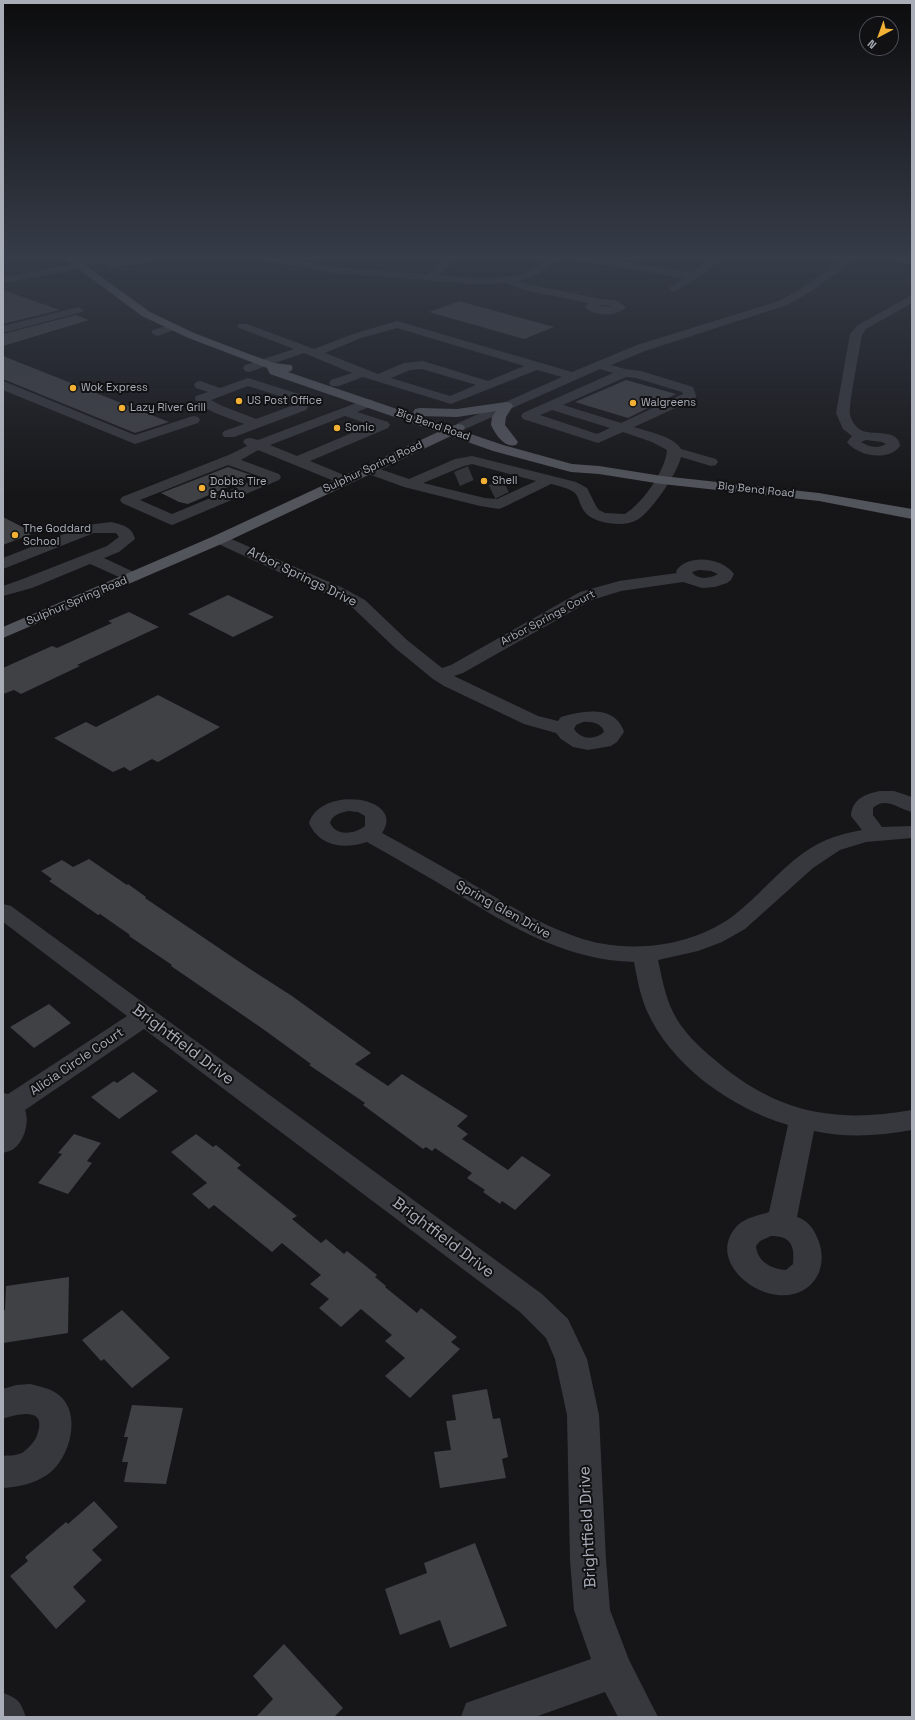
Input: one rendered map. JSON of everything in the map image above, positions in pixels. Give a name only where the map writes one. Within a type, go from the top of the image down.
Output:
[{"type":"main road","name":"Big Bend Road","points":[[193,336],[268,365],[285,367],[335,383],[457,429],[498,448],[530,458],[571,468],[599,470],[662,480],[819,497],[912,514]]},
{"type":"main road","name":"Big Bend Road","points":[[268,365],[274,371],[367,403],[414,414]]},
{"type":"main road","points":[[392,458],[414,439],[418,431],[415,424],[414,414],[457,413],[506,406]]},
{"type":"main road","points":[[506,406],[498,417],[497,422],[502,432],[511,442]]},
{"type":"main road","name":"Big Bend Road","points":[[457,429],[511,442],[581,462],[599,470]]},
{"type":"main road","name":"Sulphur Spring Road","points":[[3,633],[220,539],[344,480],[457,429]]},
{"type":"main road","points":[[392,458],[421,451],[447,448],[498,448]]},
{"type":"street","points":[[271,336],[363,373],[451,400],[536,366]]},
{"type":"street","points":[[249,368],[268,365],[356,336]]},
{"type":"street","points":[[438,336],[572,376]]},
{"type":"street","name":"Sulphur Spring Road","points":[[457,429],[598,364],[678,336]]},
{"type":"street","points":[[856,336],[843,414],[850,429],[861,436]]},
{"type":"street","points":[[598,364],[624,373],[637,374],[688,390],[690,396],[598,439],[528,416],[624,373]]},
{"type":"street","points":[[379,378],[408,366],[423,366],[488,385]]},
{"type":"street","points":[[335,383],[363,373]]},
{"type":"street","points":[[256,424],[215,408],[201,399],[248,382],[297,398],[302,407],[229,434],[344,480]]},
{"type":"street","points":[[3,385],[135,440],[193,420]]},
{"type":"street","points":[[200,385],[220,392]]},
{"type":"street","points":[[228,460],[274,477],[172,520],[127,500],[228,460],[258,445],[367,403]]},
{"type":"street","points":[[409,484],[460,462],[472,460],[483,467],[510,475],[529,474],[571,485],[582,491],[587,505],[593,513],[604,518],[619,519],[631,517],[640,510],[662,480],[673,459],[674,448],[657,439],[551,405]]},
{"type":"street","points":[[298,461],[383,425],[345,412]]},
{"type":"street","points":[[278,438],[296,446],[330,448]]},
{"type":"street","points":[[674,451],[711,462]]},
{"type":"street","points":[[510,475],[530,458]]},
{"type":"street","points":[[368,469],[409,484],[485,503],[499,504],[551,479]]},
{"type":"street","points":[[434,490],[451,482]]},
{"type":"street","points":[[473,500],[492,492]]},
{"type":"street","points":[[3,564],[92,528],[111,527],[121,529],[126,534],[127,540],[121,544],[26,584],[3,591]]},
{"type":"street","name":"Arbor Springs Drive","points":[[220,539],[337,592],[359,604],[401,644],[439,674],[530,720],[564,729]]},
{"type":"street","points":[[90,558],[132,577]]},
{"type":"street","name":"Arbor Springs Court","points":[[439,674],[457,669],[586,596],[619,586],[686,577]]},
{"type":"street","points":[[876,834],[862,816],[863,807],[868,801],[882,797],[896,798],[909,803],[912,806]]},
{"type":"street","name":"Spring Glen Drive","points":[[369,834],[541,932],[588,949],[612,954],[645,955],[677,951],[706,940],[738,924],[790,877],[824,850],[843,842],[876,834],[912,832]]},
{"type":"street","name":"Brightfield Drive","points":[[3,911],[531,1303],[557,1329],[571,1359],[583,1415],[588,1560],[592,1610],[614,1670],[639,1717]]},
{"type":"street","points":[[645,955],[656,1003],[670,1028],[686,1048],[724,1083],[743,1096],[771,1110],[824,1124],[856,1126],[886,1125],[912,1120]]},
{"type":"street","name":"Alicia Circle Court","points":[[3,1142],[11,1133],[15,1123],[13,1114],[6,1105],[145,1016]]},
{"type":"street","points":[[781,1224],[803,1119]]},
{"type":"street","points":[[3,1404],[20,1398],[33,1399],[45,1404],[51,1409],[56,1420],[56,1432],[52,1445],[44,1456],[37,1462],[23,1470],[3,1472]]},
{"type":"street","points":[[480,1717],[614,1670]]},
{"type":"street","points":[[3,1712],[7,1717]]},
{"type":"building","points":[[3,336],[35,336],[3,346]]},
{"type":"building","points":[[514,336],[531,336],[524,339]]},
{"type":"building","points":[[3,356],[169,422],[135,433],[3,379]]},
{"type":"building","name":"Walgreens","points":[[626,380],[676,394],[628,418],[575,402]]},
{"type":"building","points":[[228,467],[254,476],[188,504],[179,502],[161,493]]},
{"type":"building","name":"The Goddard School","points":[[3,517],[34,533],[3,545]]},
{"type":"building","points":[[228,595],[274,617],[233,637],[188,614]]},
{"type":"building","points":[[129,612],[159,627],[77,665],[80,666],[21,694],[14,690],[3,694],[3,668],[52,646],[57,648],[112,623],[108,621]]},
{"type":"building","points":[[158,695],[220,727],[158,762],[152,759],[130,771],[124,767],[113,772],[54,738],[86,722],[96,727]]},
{"type":"building","points":[[89,859],[292,996],[371,1053],[355,1064],[388,1086],[402,1074],[468,1116],[457,1126],[468,1134],[462,1139],[508,1170],[522,1156],[551,1175],[515,1210],[502,1201],[500,1204],[483,1192],[485,1190],[467,1178],[472,1173],[435,1148],[432,1151],[426,1147],[423,1149],[363,1105],[365,1103],[309,1065],[311,1064],[263,1029],[171,966],[172,965],[100,914],[98,915],[49,881],[52,879],[41,871],[62,860],[73,867]]},
{"type":"building","points":[[49,1004],[71,1023],[34,1048],[10,1027]]},
{"type":"building","points":[[133,1072],[158,1091],[119,1119],[91,1097],[114,1081],[117,1083]]},
{"type":"building","points":[[74,1134],[101,1143],[87,1161],[92,1163],[68,1194],[38,1183],[62,1154],[58,1153]]},
{"type":"building","points":[[196,1134],[213,1147],[216,1145],[241,1165],[237,1168],[297,1216],[292,1219],[321,1243],[326,1239],[344,1254],[347,1251],[377,1275],[375,1277],[386,1286],[385,1287],[417,1313],[421,1308],[457,1337],[451,1342],[460,1349],[410,1398],[385,1376],[405,1358],[385,1341],[392,1335],[361,1309],[341,1327],[319,1308],[329,1299],[310,1284],[321,1275],[282,1243],[272,1252],[214,1205],[209,1209],[192,1194],[207,1183],[171,1152]]},
{"type":"building","points":[[69,1277],[68,1333],[3,1343],[3,1311],[5,1310],[6,1286]]},
{"type":"building","points":[[122,1310],[170,1358],[132,1388],[104,1359],[101,1361],[82,1340]]},
{"type":"building","points":[[487,1389],[493,1419],[500,1418],[508,1457],[502,1459],[506,1478],[440,1488],[434,1452],[451,1450],[446,1421],[456,1420],[452,1395]]},
{"type":"building","points":[[132,1405],[183,1408],[166,1484],[124,1482],[128,1462],[122,1462],[128,1437],[124,1437]]},
{"type":"building","points":[[94,1501],[118,1527],[92,1550],[102,1560],[73,1587],[86,1601],[56,1629],[10,1576],[28,1561],[25,1557],[66,1522],[68,1524]]},
{"type":"building","points":[[475,1543],[507,1626],[450,1648],[440,1620],[400,1635],[385,1589],[427,1573],[424,1563]]},
{"type":"building","points":[[284,1644],[343,1708],[334,1717],[256,1717],[273,1699],[253,1676]]},
{"type":"tunnel","points":[[457,479],[478,470]]},
{"type":"tunnel","points":[[492,492],[512,482]]},
{"type":"place","name":"Wok Express","points":[[73,388]]},
{"type":"place","name":"US Post Office","points":[[239,401]]},
{"type":"place","name":"Walgreens","points":[[633,403]]},
{"type":"place","name":"Lazy River Grill","points":[[122,408]]},
{"type":"place","name":"Sonic","points":[[337,428]]},
{"type":"place","name":"Shell","points":[[484,481]]},
{"type":"place","name":"Dobbs Tire & Auto","points":[[202,488]]},
{"type":"place","name":"The Goddard School","points":[[15,535]]}]
